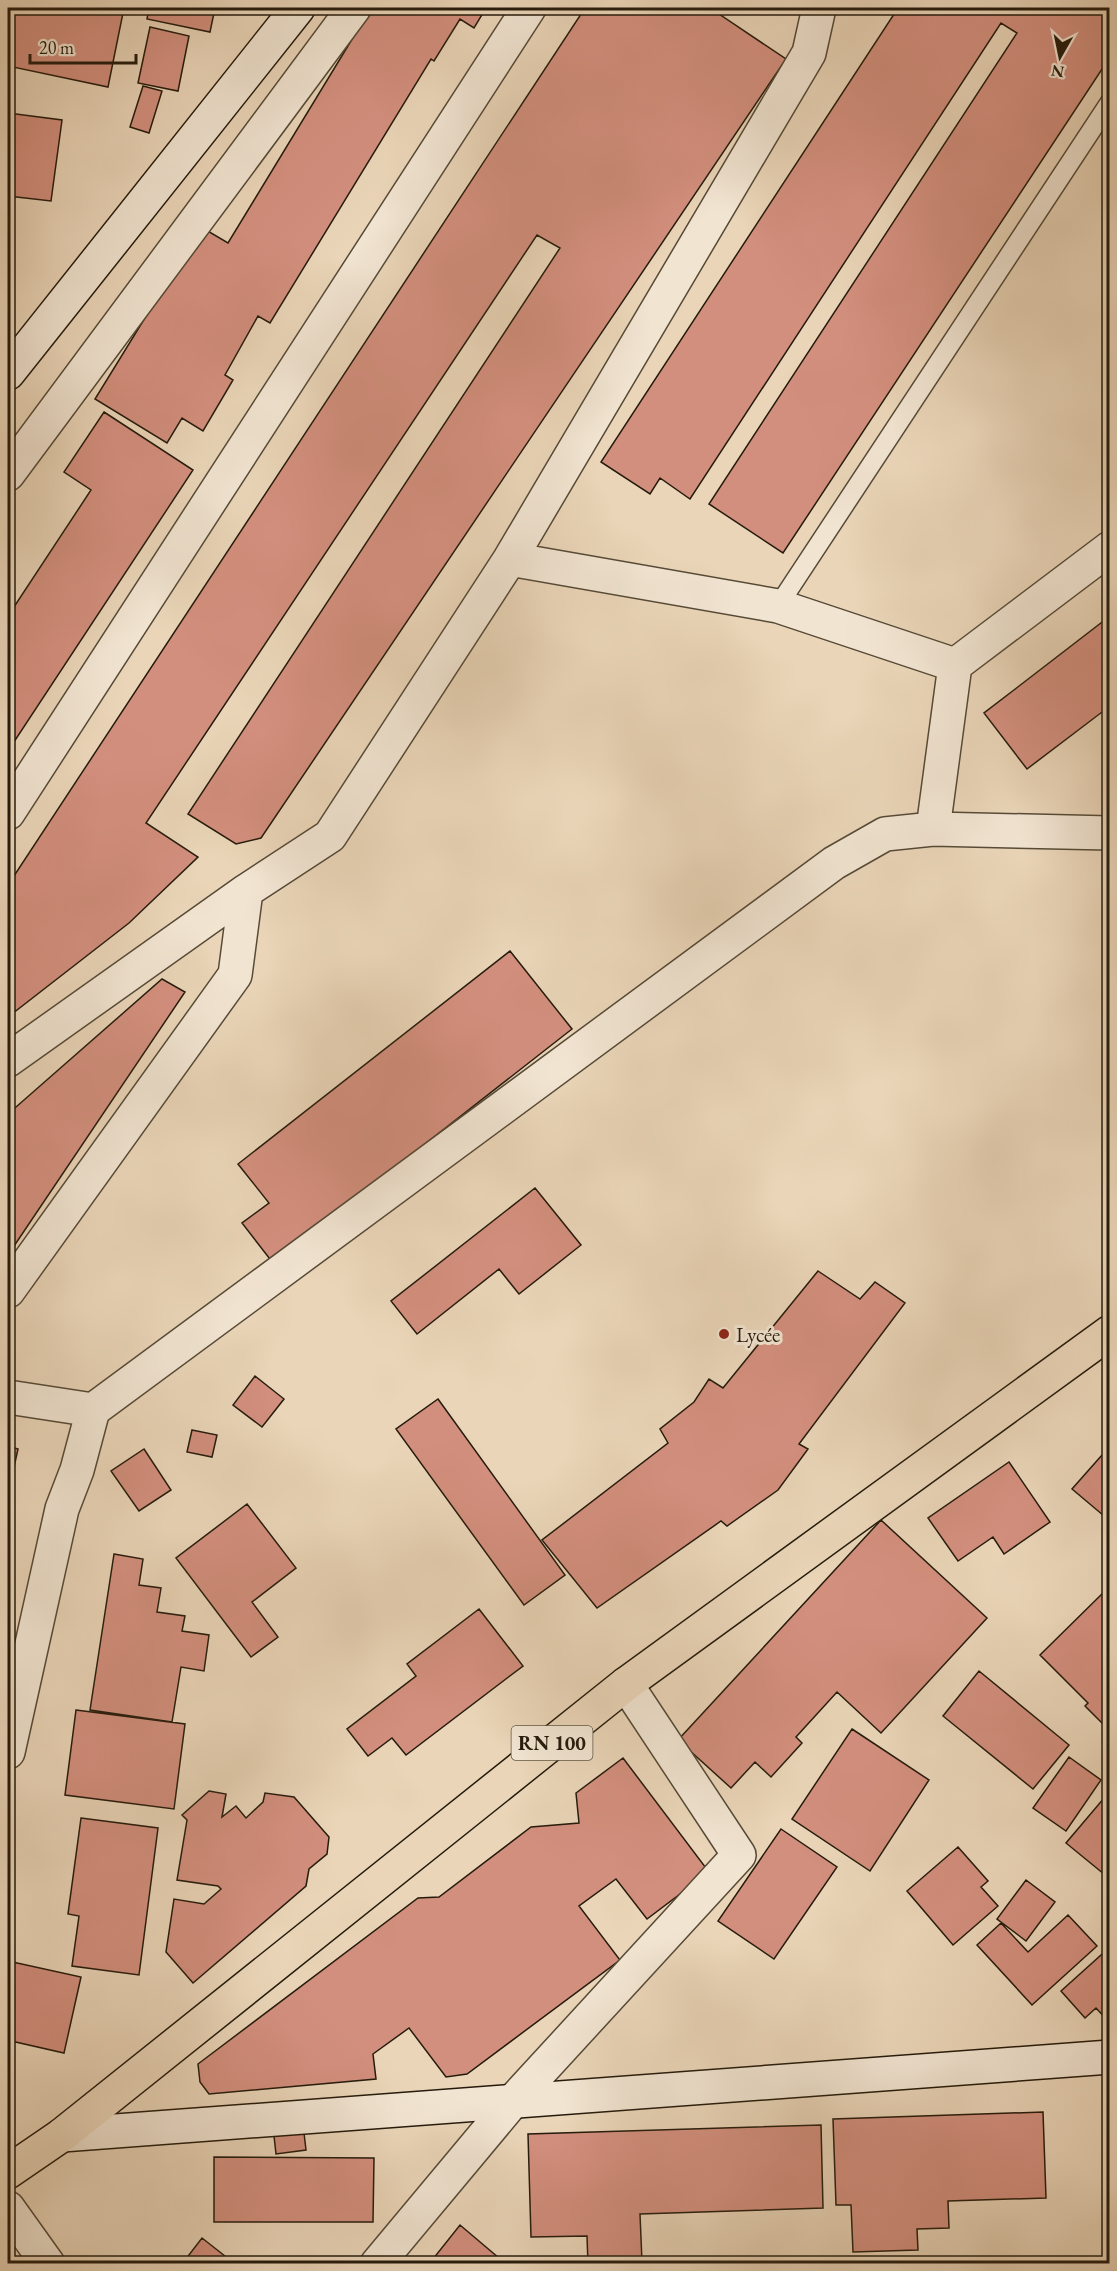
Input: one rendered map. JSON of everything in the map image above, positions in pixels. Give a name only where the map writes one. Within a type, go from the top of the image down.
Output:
[{"type":"main road","name":"RN 100","points":[[8,2172],[62,2135],[626,1684],[1110,1332]]},
{"type":"street","points":[[8,373],[298,8]]},
{"type":"street","points":[[8,474],[354,8]]},
{"type":"street","points":[[8,813],[529,8]]},
{"type":"street","points":[[8,1060],[246,891],[330,837],[510,559],[808,53],[819,8]]},
{"type":"street","points":[[933,829],[955,665],[1110,548]]},
{"type":"street","points":[[510,559],[778,606],[955,665]]},
{"type":"street","points":[[8,1752],[62,1509],[77,1470],[93,1410],[834,863],[885,834],[933,829],[1110,833]]},
{"type":"street","points":[[8,1291],[235,975],[246,891]]},
{"type":"street","points":[[8,1397],[93,1410]]},
{"type":"street","points":[[377,2264],[513,2101],[739,1855],[626,1684]]},
{"type":"street","points":[[62,2135],[1110,2057]]},
{"type":"street","points":[[8,2208],[48,2264]]},
{"type":"lane","points":[[778,606],[1110,102]]},
{"type":"building","points":[[8,8],[124,8],[108,87],[8,66]]},
{"type":"building","points":[[149,8],[215,8],[210,32],[147,19]]},
{"type":"building","points":[[371,8],[486,8],[474,28],[460,19],[434,61],[431,59],[270,323],[258,316],[225,375],[233,380],[203,431],[182,418],[167,443],[95,399],[201,227],[228,243]]},
{"type":"building","points":[[585,8],[710,8],[786,59],[261,838],[236,844],[188,814],[560,248],[537,235],[146,823],[198,857],[129,923],[8,1017],[8,885]]},
{"type":"building","points":[[898,8],[1110,8],[1110,57],[783,553],[709,504],[1017,33],[1001,23],[690,499],[660,478],[650,494],[601,462]]},
{"type":"building","points":[[150,27],[189,36],[178,91],[138,83]]},
{"type":"building","points":[[143,86],[162,91],[149,133],[130,127]]},
{"type":"building","points":[[8,113],[62,120],[51,201],[8,196]]},
{"type":"building","points":[[104,412],[193,470],[8,751],[8,616],[91,490],[64,472]]},
{"type":"building","points":[[1110,616],[1110,706],[1027,769],[984,713]]},
{"type":"building","points":[[510,951],[572,1029],[273,1263],[242,1223],[269,1203],[238,1164]]},
{"type":"building","points":[[162,979],[185,992],[8,1255],[8,1114]]},
{"type":"building","points":[[535,1188],[581,1245],[519,1294],[499,1269],[417,1334],[391,1301]]},
{"type":"building","points":[[818,1271],[860,1299],[875,1282],[905,1303],[799,1444],[808,1449],[778,1490],[727,1526],[721,1521],[597,1608],[542,1540],[668,1443],[660,1429],[694,1402],[709,1379],[723,1388]]},
{"type":"building","points":[[255,1376],[284,1399],[262,1427],[233,1405]]},
{"type":"building","points":[[438,1399],[565,1575],[524,1605],[396,1429]]},
{"type":"building","points":[[192,1430],[217,1435],[212,1457],[187,1452]]},
{"type":"building","points":[[8,1446],[18,1449],[8,1494]]},
{"type":"building","points":[[1110,1446],[1110,1521],[1072,1489]]},
{"type":"building","points":[[144,1449],[171,1490],[139,1511],[111,1471]]},
{"type":"building","points":[[1009,1462],[1050,1522],[1004,1554],[993,1537],[958,1561],[928,1518]]},
{"type":"building","points":[[247,1504],[296,1568],[252,1602],[278,1637],[251,1657],[176,1558]]},
{"type":"building","points":[[881,1520],[987,1618],[881,1733],[837,1692],[796,1737],[802,1743],[771,1777],[755,1762],[731,1788],[678,1740]]},
{"type":"building","points":[[114,1554],[143,1559],[139,1585],[161,1588],[157,1612],[185,1616],[182,1631],[209,1635],[204,1671],[181,1667],[172,1722],[90,1710]]},
{"type":"building","points":[[1108,1588],[1110,1590],[1110,1731],[1085,1706],[1088,1703],[1040,1655]]},
{"type":"building","points":[[479,1609],[523,1666],[406,1755],[392,1738],[368,1756],[347,1729],[416,1676],[407,1664]]},
{"type":"building","points":[[979,1671],[1069,1745],[1033,1789],[943,1716]]},
{"type":"building","points":[[76,1710],[185,1724],[174,1809],[65,1795]]},
{"type":"building","points":[[852,1729],[929,1780],[870,1871],[792,1819]]},
{"type":"building","points":[[1069,1757],[1101,1780],[1066,1831],[1033,1808]]},
{"type":"building","points":[[623,1758],[709,1872],[647,1919],[616,1879],[579,1906],[620,1960],[467,2074],[446,2077],[409,2028],[373,2054],[376,2079],[209,2094],[200,2082],[198,2064],[418,1898],[439,1897],[531,1827],[579,1823],[576,1793]]},
{"type":"building","points":[[209,1791],[226,1794],[222,1817],[236,1806],[246,1818],[263,1802],[265,1793],[294,1797],[329,1837],[327,1854],[309,1869],[306,1886],[193,1983],[166,1952],[174,1899],[204,1904],[221,1889],[218,1886],[177,1880],[187,1820],[182,1815]]},
{"type":"building","points":[[1110,1791],[1110,1879],[1066,1843]]},
{"type":"building","points":[[81,1818],[158,1828],[139,1975],[72,1966],[79,1916],[68,1914]]},
{"type":"building","points":[[781,1829],[837,1867],[774,1959],[718,1921]]},
{"type":"building","points":[[958,1847],[988,1881],[981,1887],[998,1906],[953,1945],[907,1891]]},
{"type":"building","points":[[1026,1880],[1055,1902],[1026,1941],[997,1919]]},
{"type":"building","points":[[1068,1915],[1097,1946],[1032,2005],[977,1945],[1001,1923],[1028,1952]]},
{"type":"building","points":[[1110,1947],[1110,2023],[1096,2008],[1085,2018],[1061,1991]]},
{"type":"building","points":[[8,1961],[81,1977],[64,2053],[11,2041],[10,2049],[8,2048]]},
{"type":"building","points":[[1043,2112],[1046,2198],[948,2201],[949,2228],[917,2229],[918,2250],[853,2252],[851,2205],[836,2205],[833,2119]]},
{"type":"building","points":[[821,2125],[823,2208],[640,2214],[642,2262],[588,2264],[587,2236],[531,2237],[528,2134]]},
{"type":"building","points":[[304,2133],[306,2150],[276,2154],[274,2136]]},
{"type":"building","points":[[214,2157],[374,2158],[373,2222],[214,2222]]},
{"type":"building","points":[[460,2225],[506,2264],[429,2264]]},
{"type":"building","points":[[202,2238],[235,2264],[182,2264]]},
{"type":"place","name":"Lycée","points":[[724,1334]]}]
